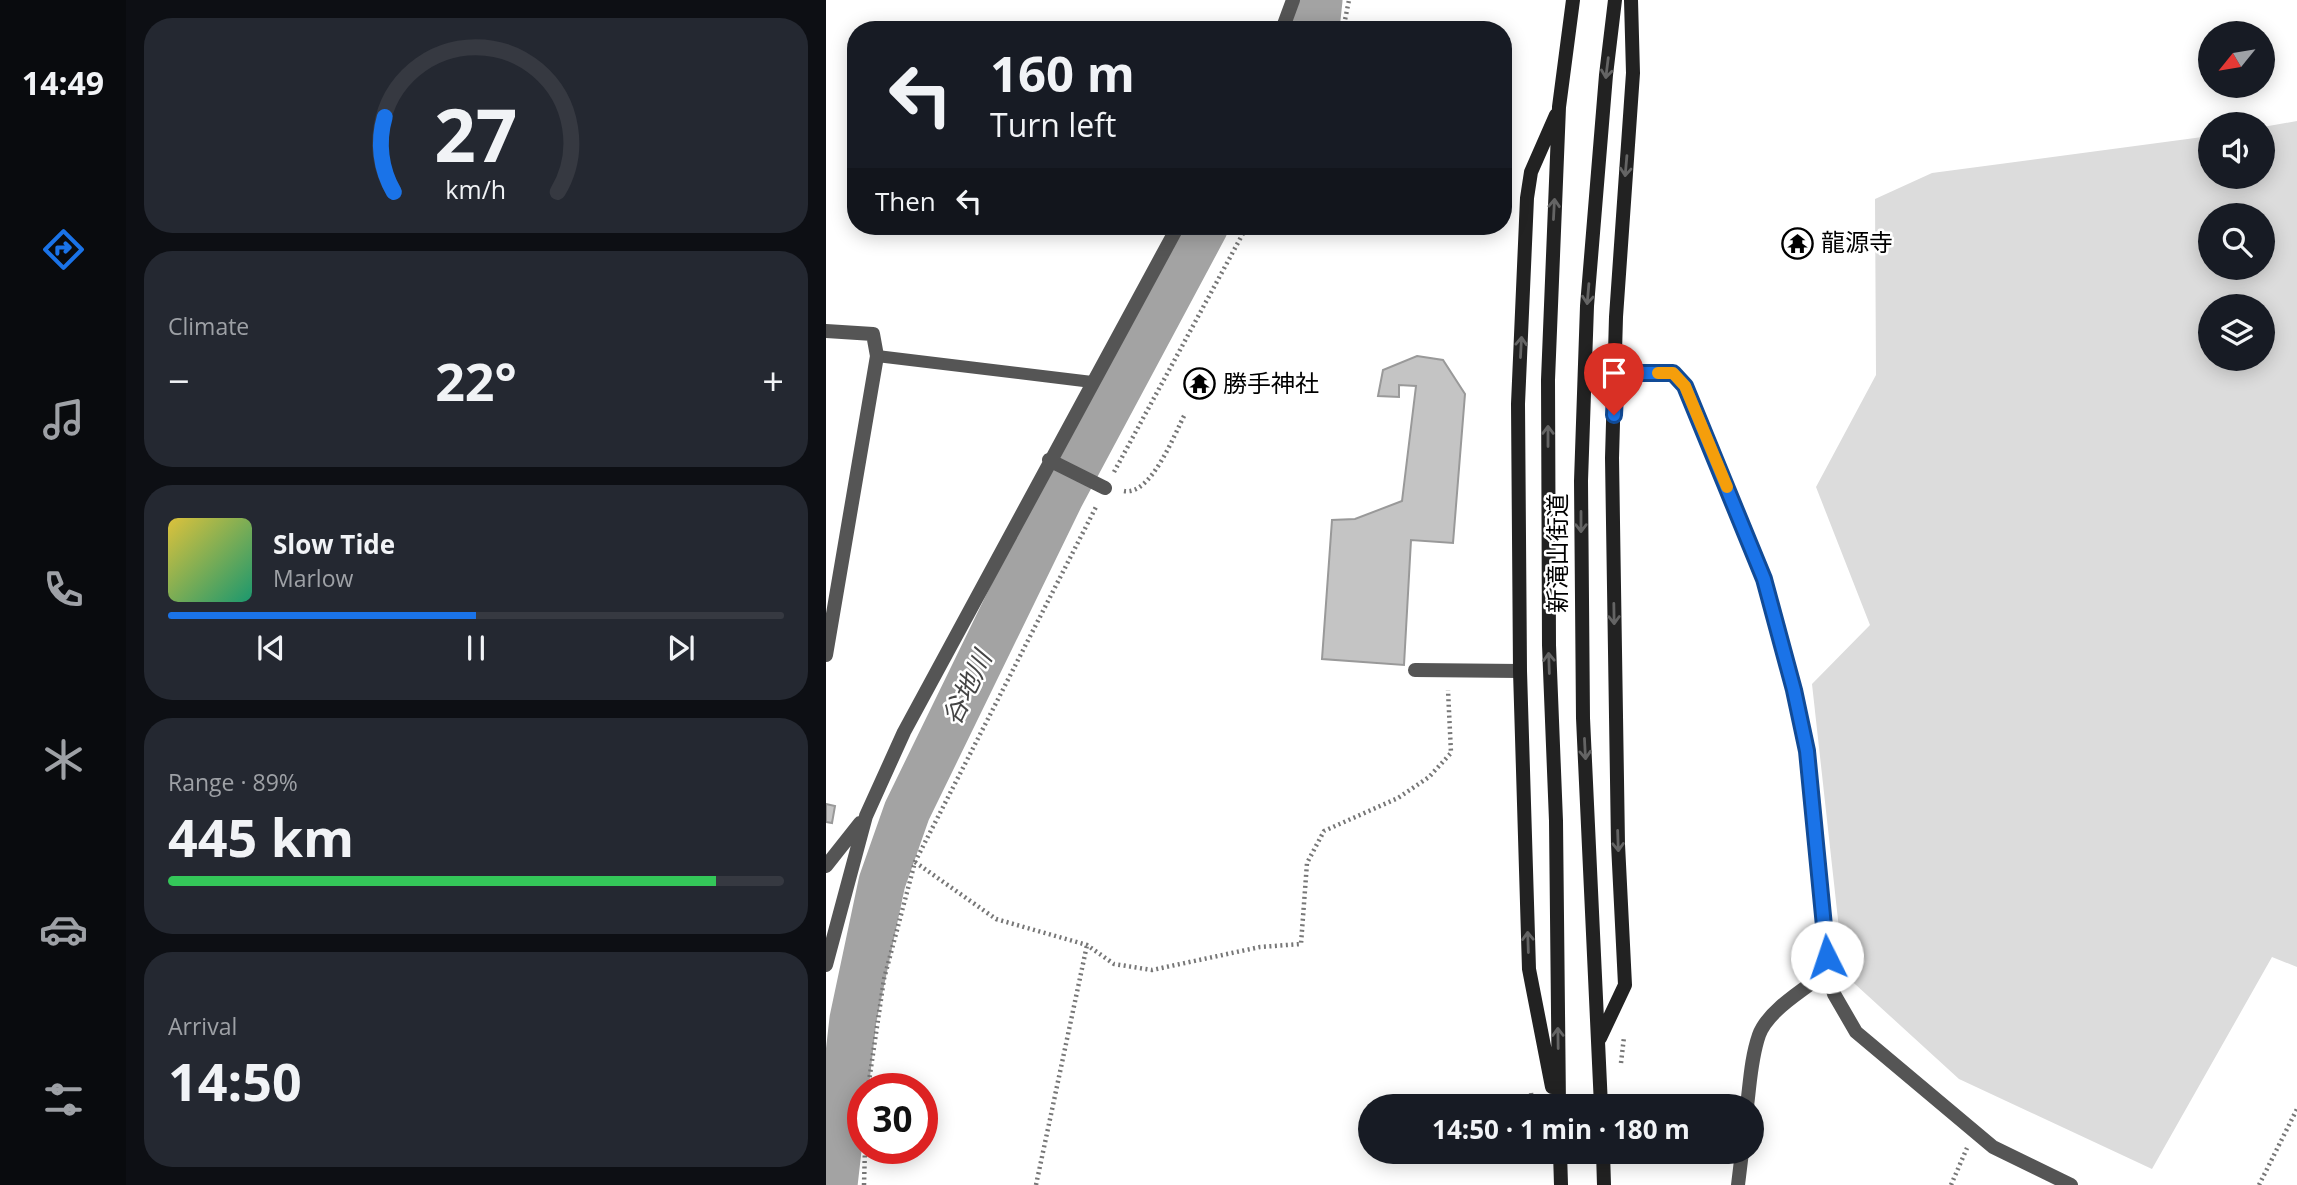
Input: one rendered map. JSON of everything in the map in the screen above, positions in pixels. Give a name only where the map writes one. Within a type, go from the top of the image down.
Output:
[{"type":"main road","name":"新滝山街道","points":[[1557,1094],[1556,821],[1549,645],[1548,404],[1559,107],[1573,0]]},
{"type":"main road","name":"新滝山街道","points":[[1601,1094],[1583,718],[1581,481],[1587,306],[1615,0]]},
{"type":"main road","points":[[1599,1039],[1625,985],[1615,683],[1612,458],[1621,223],[1633,73],[1631,0]]},
{"type":"main road","points":[[1555,1094],[1529,969],[1520,671],[1518,404],[1527,198],[1531,172],[1559,107]]},
{"type":"main road","points":[[1560,1164],[1561,1185]]},
{"type":"main road","points":[[1603,1164],[1604,1185]]},
{"type":"street","points":[[1285,21],[1293,0]]},
{"type":"street","points":[[826,965],[866,816],[904,732],[1055,463],[1092,382],[1173,235]]},
{"type":"street","points":[[826,331],[873,334],[877,356],[826,655]]},
{"type":"street","points":[[1616,373],[1673,373],[1685,386],[1764,579],[1794,690],[1807,751],[1827,972],[1834,994],[1856,1032],[1974,1132],[1993,1147],[2071,1185]]},
{"type":"street","points":[[1055,463],[1099,485]]},
{"type":"street","points":[[1415,670],[1447,673],[1520,671]]},
{"type":"street","points":[[826,866],[866,816]]},
{"type":"street","points":[[1748,1094],[1760,1033],[1774,1015],[1827,972]]},
{"type":"street","points":[[1738,1185],[1741,1164]]},
{"type":"lane","points":[[877,356],[1092,382]]},
{"type":"path","points":[[1345,21],[1349,0]]},
{"type":"path","points":[[870,1073],[884,979],[915,862],[1099,485],[1242,235]]},
{"type":"path","points":[[1099,485],[1130,492],[1144,486],[1185,414]]},
{"type":"path","points":[[915,862],[996,919],[1087,945],[1114,964],[1152,970],[1260,947],[1301,944],[1307,863],[1324,831],[1398,798],[1429,777],[1451,753],[1447,673]]},
{"type":"path","points":[[1036,1185],[1087,945]]},
{"type":"path","points":[[1621,1073],[1626,1028]]},
{"type":"path","points":[[2259,1185],[2297,1109]]},
{"type":"path","points":[[1951,1185],[1974,1132]]},
{"type":"path","points":[[864,1185],[865,1164]]},
{"type":"shaded area","points":[[2297,121],[2297,967],[2272,957],[2152,1169],[1959,1079],[1844,974],[1812,684],[1870,625],[1816,487],[1876,375],[1875,199],[1932,173],[2198,138],[2198,189],[2275,189],[2275,125]]},
{"type":"building","points":[[1417,356],[1443,360],[1465,394],[1453,543],[1411,540],[1404,665],[1322,659],[1332,520],[1355,519],[1402,501],[1416,386],[1399,385],[1399,397],[1378,396],[1383,370]]},
{"type":"building","points":[[826,804],[835,806],[832,823],[826,822]]},
{"type":"waterway","name":"谷地川","points":[[1316,21],[1319,0]]},
{"type":"waterway","name":"谷地川","points":[[834,1185],[853,1019],[882,882],[907,811],[1060,497],[1200,235]]},
{"type":"slow traffic","points":[[1658,373],[1673,373],[1685,386],[1727,487]]},
{"type":"place","name":"龍源寺","points":[[1798,243]]},
{"type":"place","name":"勝手神社","points":[[1200,384]]},
{"type":"route","points":[[1614,415],[1616,373],[1673,373],[1685,386],[1748,538],[1764,579],[1794,690],[1807,751],[1827,957]]}]
